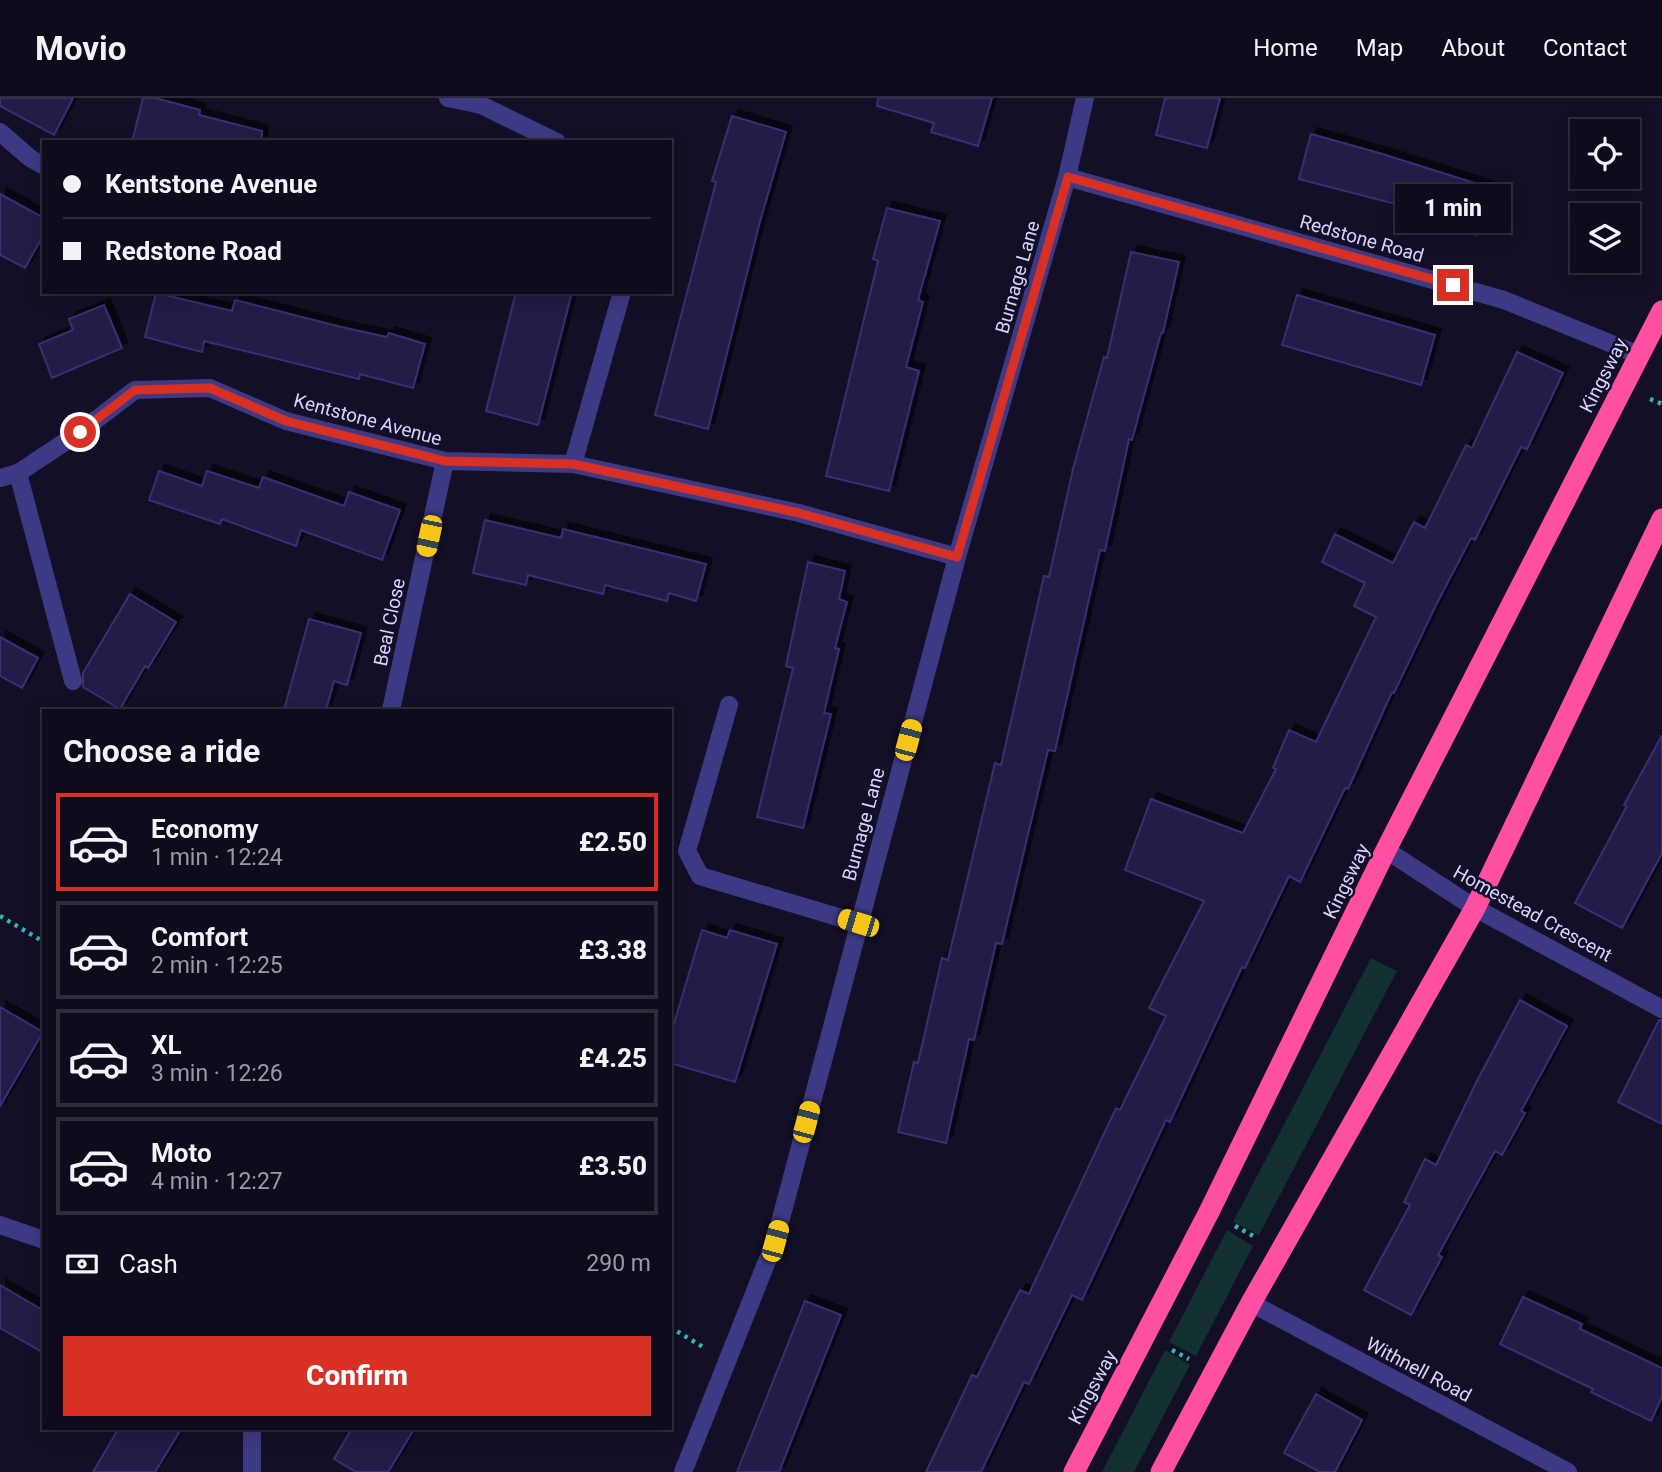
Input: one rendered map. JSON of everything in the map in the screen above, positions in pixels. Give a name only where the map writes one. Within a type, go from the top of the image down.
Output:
[{"type":"highway","name":"Kingsway","points":[[1074,1472],[1209,1212],[1386,850],[1662,311]]},
{"type":"highway","points":[[1161,1472],[1251,1303],[1475,908],[1662,519]]},
{"type":"street","points":[[448,98],[481,105],[554,140]]},
{"type":"street","name":"Burnage Lane","points":[[683,1472],[775,1241],[957,557],[1068,177],[1085,98]]},
{"type":"street","points":[[0,132],[42,165]]},
{"type":"street","name":"Redstone Road","points":[[1068,177],[1504,300],[1639,355]]},
{"type":"street","points":[[573,464],[621,294]]},
{"type":"street","name":"Kentstone Avenue","points":[[0,478],[18,473],[80,432],[135,390],[210,388],[286,421],[445,461],[573,464],[799,513],[957,557]]},
{"type":"street","name":"Beal Close","points":[[391,709],[445,461]]},
{"type":"street","points":[[18,473],[73,681]]},
{"type":"street","points":[[729,705],[687,851],[700,876],[858,923]]},
{"type":"street","name":"Homestead Crescent","points":[[1386,850],[1475,908],[1662,1009]]},
{"type":"street","points":[[0,1225],[42,1239]]},
{"type":"street","name":"Withnell Road","points":[[1251,1303],[1568,1472]]},
{"type":"street","points":[[252,1430],[252,1472]]},
{"type":"path","points":[[0,915],[42,941]]},
{"type":"path","points":[[1209,1212],[1281,1251]]},
{"type":"path","points":[[1145,1335],[1214,1373]]},
{"type":"green space","points":[[1371,958],[1397,971],[1259,1235],[1233,1222]]},
{"type":"green space","points":[[1227,1230],[1253,1246],[1196,1356],[1169,1342]]},
{"type":"green space","points":[[1165,1350],[1190,1365],[1134,1472],[1102,1472]]},
{"type":"building","points":[[0,98],[73,98],[54,135],[0,106]]},
{"type":"building","points":[[143,98],[155,98],[200,110],[199,115],[262,131],[261,140],[132,140]]},
{"type":"building","points":[[878,98],[992,98],[978,146],[931,132],[934,123],[877,106]]},
{"type":"building","points":[[1165,98],[1220,98],[1207,148],[1156,135]]},
{"type":"building","points":[[732,116],[786,132],[759,225],[708,429],[655,415],[716,182],[712,181]]},
{"type":"building","points":[[1311,134],[1490,188],[1476,235],[1406,212],[1407,207],[1299,179]]},
{"type":"building","points":[[0,194],[42,217],[42,238],[25,268],[0,255]]},
{"type":"building","points":[[887,208],[940,221],[918,300],[923,302],[906,367],[919,371],[889,491],[826,476],[878,261],[873,259]]},
{"type":"building","points":[[1131,252],[1179,262],[1163,333],[1132,440],[1129,439],[1105,551],[1100,550],[1055,751],[1048,750],[1002,944],[996,943],[974,1040],[969,1039],[946,1143],[898,1132],[914,1062],[918,1063],[942,958],[948,960],[995,763],[1001,765],[1044,576],[1049,577],[1073,469],[1104,357],[1107,358]]},
{"type":"building","points":[[156,294],[160,294],[232,311],[235,300],[387,337],[389,333],[425,344],[413,388],[360,374],[359,379],[204,341],[202,352],[145,337]]},
{"type":"building","points":[[515,294],[571,294],[538,425],[486,411]]},
{"type":"building","points":[[1297,295],[1435,335],[1421,385],[1282,345]]},
{"type":"building","points":[[104,305],[122,348],[52,378],[39,344],[73,330],[69,319]]},
{"type":"building","points":[[1517,352],[1563,373],[1527,449],[1521,447],[1475,540],[1471,538],[1437,603],[1300,882],[1289,876],[1245,968],[1242,967],[1170,1122],[1166,1120],[1082,1300],[1072,1295],[1029,1384],[1024,1382],[981,1472],[926,1472],[972,1375],[977,1377],[1020,1290],[1029,1294],[1116,1108],[1120,1110],[1166,1016],[1149,1008],[1204,901],[1125,870],[1151,799],[1243,833],[1276,769],[1273,768],[1289,730],[1316,742],[1376,617],[1354,606],[1365,583],[1322,562],[1335,534],[1393,563],[1414,522],[1425,528],[1466,445],[1472,448]]},
{"type":"building","points":[[159,471],[202,486],[207,471],[259,488],[263,477],[344,506],[349,492],[400,510],[382,560],[301,530],[296,546],[222,519],[220,524],[149,500]]},
{"type":"building","points":[[485,520],[561,538],[563,529],[706,564],[696,601],[669,593],[667,601],[605,585],[603,594],[528,575],[526,585],[473,573]]},
{"type":"building","points":[[808,562],[845,571],[839,599],[847,602],[835,648],[839,649],[824,713],[831,714],[803,828],[757,817],[793,668],[786,666]]},
{"type":"building","points":[[130,594],[176,622],[148,668],[145,666],[120,709],[83,687],[83,673]]},
{"type":"building","points":[[309,619],[361,633],[347,685],[334,681],[326,709],[284,709]]},
{"type":"building","points":[[0,637],[38,658],[22,688],[0,676]]},
{"type":"building","points":[[1662,735],[1662,853],[1622,928],[1575,903]]},
{"type":"building","points":[[702,930],[727,938],[730,930],[777,944],[735,1082],[672,1064],[672,1030]]},
{"type":"building","points":[[1520,1000],[1567,1026],[1521,1111],[1525,1113],[1502,1155],[1495,1151],[1438,1255],[1442,1257],[1411,1315],[1364,1290],[1410,1205],[1404,1202],[1425,1159],[1436,1165]]},
{"type":"building","points":[[0,1007],[42,1034],[0,1106]]},
{"type":"building","points":[[1659,1020],[1662,1020],[1662,1124],[1618,1102]]},
{"type":"building","points":[[0,1285],[42,1310],[42,1352],[0,1328]]},
{"type":"building","points":[[1523,1297],[1582,1324],[1580,1329],[1662,1368],[1662,1397],[1651,1421],[1591,1392],[1593,1389],[1500,1344]]},
{"type":"building","points":[[805,1301],[841,1315],[779,1472],[737,1472]]},
{"type":"building","points":[[1316,1394],[1362,1420],[1335,1472],[1320,1472],[1284,1453]]},
{"type":"building","points":[[118,1430],[181,1430],[155,1472],[93,1472]]},
{"type":"building","points":[[351,1430],[414,1430],[388,1472],[356,1472],[334,1459]]},
{"type":"route","points":[[80,432],[135,390],[210,388],[286,421],[445,461],[573,464],[799,513],[957,557],[1068,177],[1453,285]]}]
